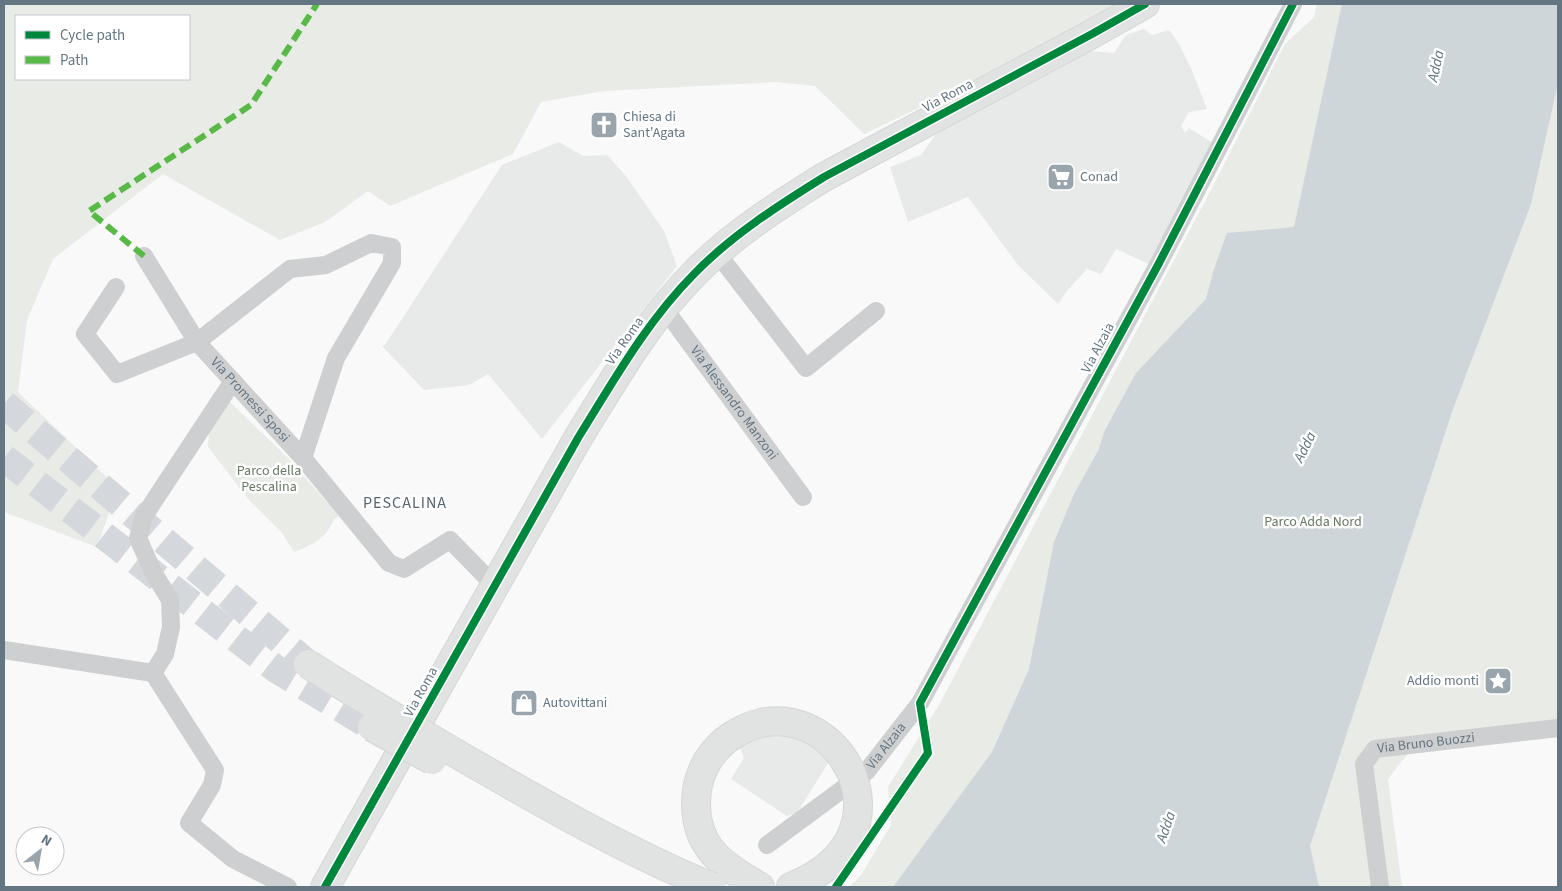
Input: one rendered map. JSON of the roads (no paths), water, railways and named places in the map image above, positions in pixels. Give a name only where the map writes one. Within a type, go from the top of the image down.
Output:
[{"type":"main road","name":"Via Roma","points":[[326,887],[578,438],[608,388],[634,347],[664,308],[696,272],[764,216],[824,177],[1145,4]]},
{"type":"main road","points":[[308,664],[348,690],[534,799],[621,846],[712,887]]},
{"type":"main road","points":[[760,887],[725,865],[711,850],[703,837],[698,823],[696,792],[701,773],[714,751],[734,734],[762,724],[787,723],[802,726],[816,733],[836,748],[842,756],[852,774],[856,788],[858,804],[856,819],[852,834],[845,847],[836,859],[824,869],[801,882]]},
{"type":"main road","points":[[372,726],[609,858],[668,887]]},
{"type":"street","name":"Via Alzaia","points":[[767,845],[867,771],[920,703],[1158,265],[1294,4]]},
{"type":"street","points":[[116,287],[85,334],[117,374],[197,342],[290,268],[326,265],[371,243],[392,247],[392,263],[336,358],[303,458]]},
{"type":"street","points":[[717,253],[806,368],[876,311]]},
{"type":"street","name":"Via Promessi Sposi","points":[[144,256],[197,342],[303,458],[388,563],[404,569],[450,540],[495,586]]},
{"type":"street","name":"Via Alessandro Manzoni","points":[[664,308],[803,497]]},
{"type":"street","points":[[153,673],[165,654],[172,627],[170,600],[153,572],[138,538],[142,523],[144,516],[233,381]]},
{"type":"street","points":[[4,650],[153,673],[216,770],[212,784],[189,824],[232,859],[288,887]]},
{"type":"street","name":"Via Bruno Buozzi","points":[[1380,887],[1364,764],[1375,749],[1558,728]]},
{"type":"water","name":"Parco Adda Nord","points":[[1342,4],[1558,4],[1558,83],[1531,204],[1453,409],[1310,846],[1319,887],[893,887],[992,752],[1029,669],[1054,542],[1074,494],[1099,449],[1104,432],[1136,373],[1206,299],[1227,233],[1294,227]]},
{"type":"tunnel","points":[[4,404],[308,664]]},
{"type":"tunnel","points":[[4,458],[276,669],[372,727]]},
{"type":"place","name":"Chiesa di Sant'Agata","points":[[604,125]]},
{"type":"place","name":"Conad","points":[[1061,177]]},
{"type":"place","name":"Addio monti","points":[[1498,681]]},
{"type":"place","name":"Autovittani","points":[[524,703]]},
{"type":"district","name":"PESCALINA","points":[[405,503]]},
{"type":"water label","name":"Adda","points":[[1436,66]]},
{"type":"water label","name":"Adda","points":[[1305,447]]},
{"type":"water label","name":"Adda","points":[[1166,827]]},
{"type":"park label","name":"Parco della Pescalina","points":[[269,480]]}]
